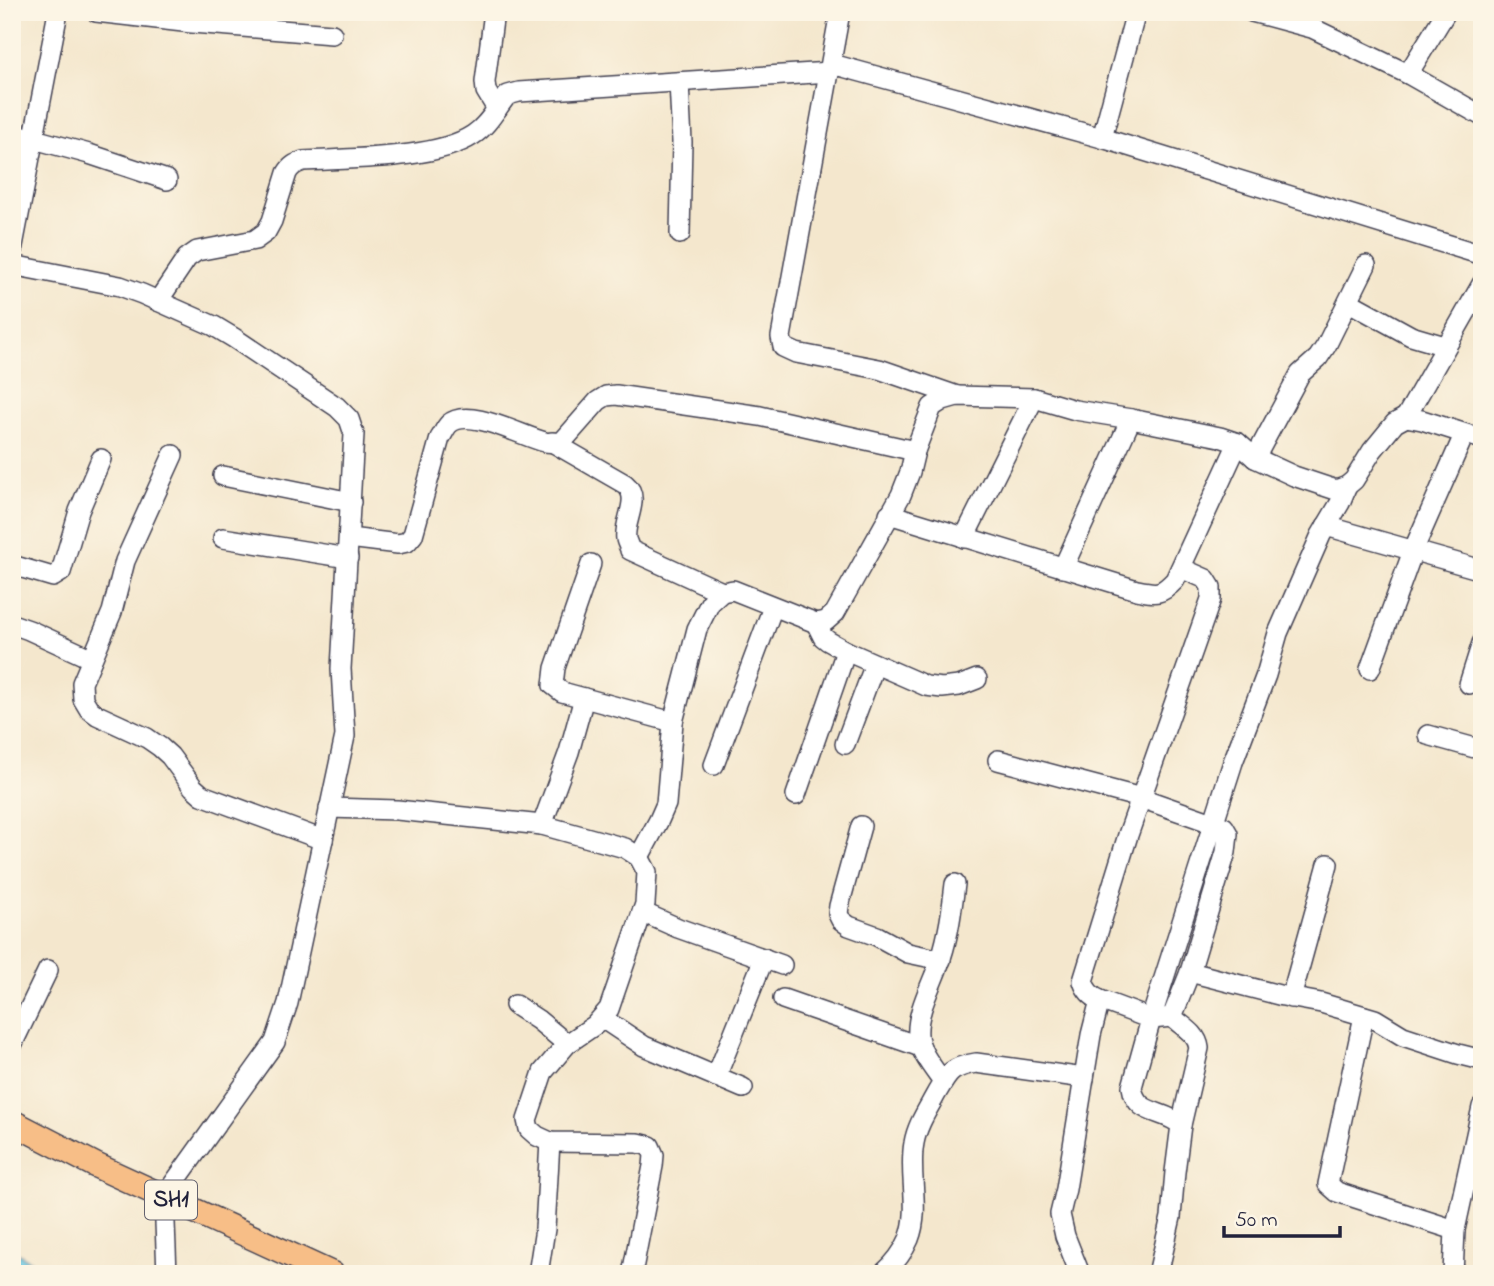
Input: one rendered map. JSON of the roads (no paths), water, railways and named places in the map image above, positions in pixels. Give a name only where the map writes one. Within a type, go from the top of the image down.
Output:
[{"type":"main road","name":"SH1","points":[[12,1122],[94,1164],[332,1274]]},
{"type":"street","points":[[12,251],[58,12]]},
{"type":"street","points":[[96,12],[193,18],[332,34]]},
{"type":"street","points":[[494,12],[485,82],[486,91],[497,109]]},
{"type":"street","points":[[840,12],[780,337],[783,347],[796,353],[879,369],[957,396]]},
{"type":"street","points":[[1102,138],[1136,12]]},
{"type":"street","points":[[1252,12],[1312,28],[1408,74],[1482,116]]},
{"type":"street","points":[[1408,74],[1446,12]]},
{"type":"street","points":[[158,301],[187,258],[197,251],[256,240],[266,232],[287,173],[296,163],[402,155],[446,147],[475,134],[487,124],[508,95],[519,92],[679,82],[831,68],[1102,138],[1482,254]]},
{"type":"street","points":[[679,82],[682,142],[680,234]]},
{"type":"street","points":[[12,133],[102,158],[167,180]]},
{"type":"street","points":[[12,265],[120,286],[214,326],[337,407],[349,419],[354,434],[341,669],[345,736],[288,1003],[275,1042],[164,1197],[167,1274]]},
{"type":"street","points":[[1255,458],[1300,374],[1318,358],[1326,346],[1366,265]]},
{"type":"street","points":[[639,857],[666,804],[673,722],[697,629],[710,603],[722,592],[733,590],[816,624],[835,613],[901,495],[932,407],[957,396],[1034,398],[1075,410],[1220,437],[1238,443],[1255,458],[1294,476],[1336,490],[1354,480],[1371,451],[1395,423],[1406,417],[1482,284]]},
{"type":"street","points":[[1349,302],[1397,329],[1445,346]]},
{"type":"street","points":[[349,538],[398,544],[407,542],[413,535],[440,438],[457,419],[471,419],[499,426],[544,442],[562,442],[598,401],[606,396],[616,395],[760,416],[915,451]]},
{"type":"street","points":[[964,538],[1034,398]]},
{"type":"street","points":[[1370,669],[1413,551],[1473,437],[1406,417]]},
{"type":"street","points":[[1063,568],[1131,419]]},
{"type":"street","points":[[552,442],[631,489],[633,498],[626,540],[631,550],[722,592]]},
{"type":"street","points":[[889,514],[1137,590],[1155,593],[1166,589],[1175,580],[1238,443]]},
{"type":"street","points":[[173,455],[125,561],[113,612],[82,683],[83,699],[97,715],[147,738],[160,747],[170,756],[193,788],[202,795],[323,840]]},
{"type":"street","points":[[12,565],[53,577],[61,572],[79,511],[101,459]]},
{"type":"street","points":[[223,476],[351,502]]},
{"type":"street","points":[[1181,1125],[1174,1118],[1144,1109],[1133,1097],[1132,1087],[1233,762],[1266,675],[1278,634],[1307,564],[1347,486]]},
{"type":"street","points":[[1326,526],[1482,570]]},
{"type":"street","points":[[223,538],[348,558]]},
{"type":"street","points":[[591,564],[555,668],[553,685],[562,692],[673,722]]},
{"type":"street","points":[[1158,1274],[1171,1217],[1181,1125],[1199,1048],[1198,1040],[1172,1017],[1151,1019],[1093,997],[1083,981],[1110,888],[1212,599],[1212,587],[1206,579],[1181,568]]},
{"type":"street","points":[[714,765],[773,607]]},
{"type":"street","points":[[12,624],[92,659]]},
{"type":"street","points":[[816,624],[828,641],[926,686],[959,686],[977,678]]},
{"type":"street","points":[[1469,684],[1482,643]]},
{"type":"street","points":[[796,794],[846,651]]},
{"type":"street","points":[[845,744],[875,664]]},
{"type":"street","points":[[542,825],[569,752],[584,698]]},
{"type":"street","points":[[1428,735],[1482,750]]},
{"type":"street","points":[[998,760],[1141,798],[1224,827],[1228,834],[1226,852],[1190,972],[1172,1017]]},
{"type":"street","points":[[329,808],[397,810],[542,825],[625,848],[639,857],[647,872],[645,904],[609,1009],[595,1025],[567,1044],[543,1072],[527,1120],[529,1129],[550,1142],[638,1143],[650,1146],[654,1155],[653,1166],[632,1274]]},
{"type":"street","points":[[861,826],[839,906],[838,914],[841,920],[849,926],[889,941],[908,953],[941,960]]},
{"type":"street","points":[[1292,998],[1328,864]]},
{"type":"street","points":[[943,1082],[923,1052],[918,1037],[918,1020],[941,960],[955,884]]},
{"type":"street","points":[[642,912],[678,928],[773,962],[716,1077]]},
{"type":"street","points":[[12,1045],[48,970]]},
{"type":"street","points":[[1190,972],[1321,1003],[1375,1019],[1403,1036],[1482,1060]]},
{"type":"street","points":[[783,999],[921,1046]]},
{"type":"street","points":[[1080,1274],[1065,1236],[1060,1214],[1091,1035],[1100,1000]]},
{"type":"street","points":[[515,1005],[567,1044]]},
{"type":"street","points":[[1364,1016],[1328,1184],[1337,1192],[1455,1230]]},
{"type":"street","points":[[602,1017],[644,1046],[743,1088]]},
{"type":"street","points":[[883,1274],[896,1262],[909,1238],[914,1215],[914,1143],[919,1125],[947,1075],[959,1066],[976,1063],[1083,1078]]},
{"type":"street","points":[[1453,1274],[1455,1230],[1482,1107]]},
{"type":"street","points":[[538,1274],[545,1229],[550,1142]]},
{"type":"water","points":[[12,1250],[51,1274],[12,1274]]}]
